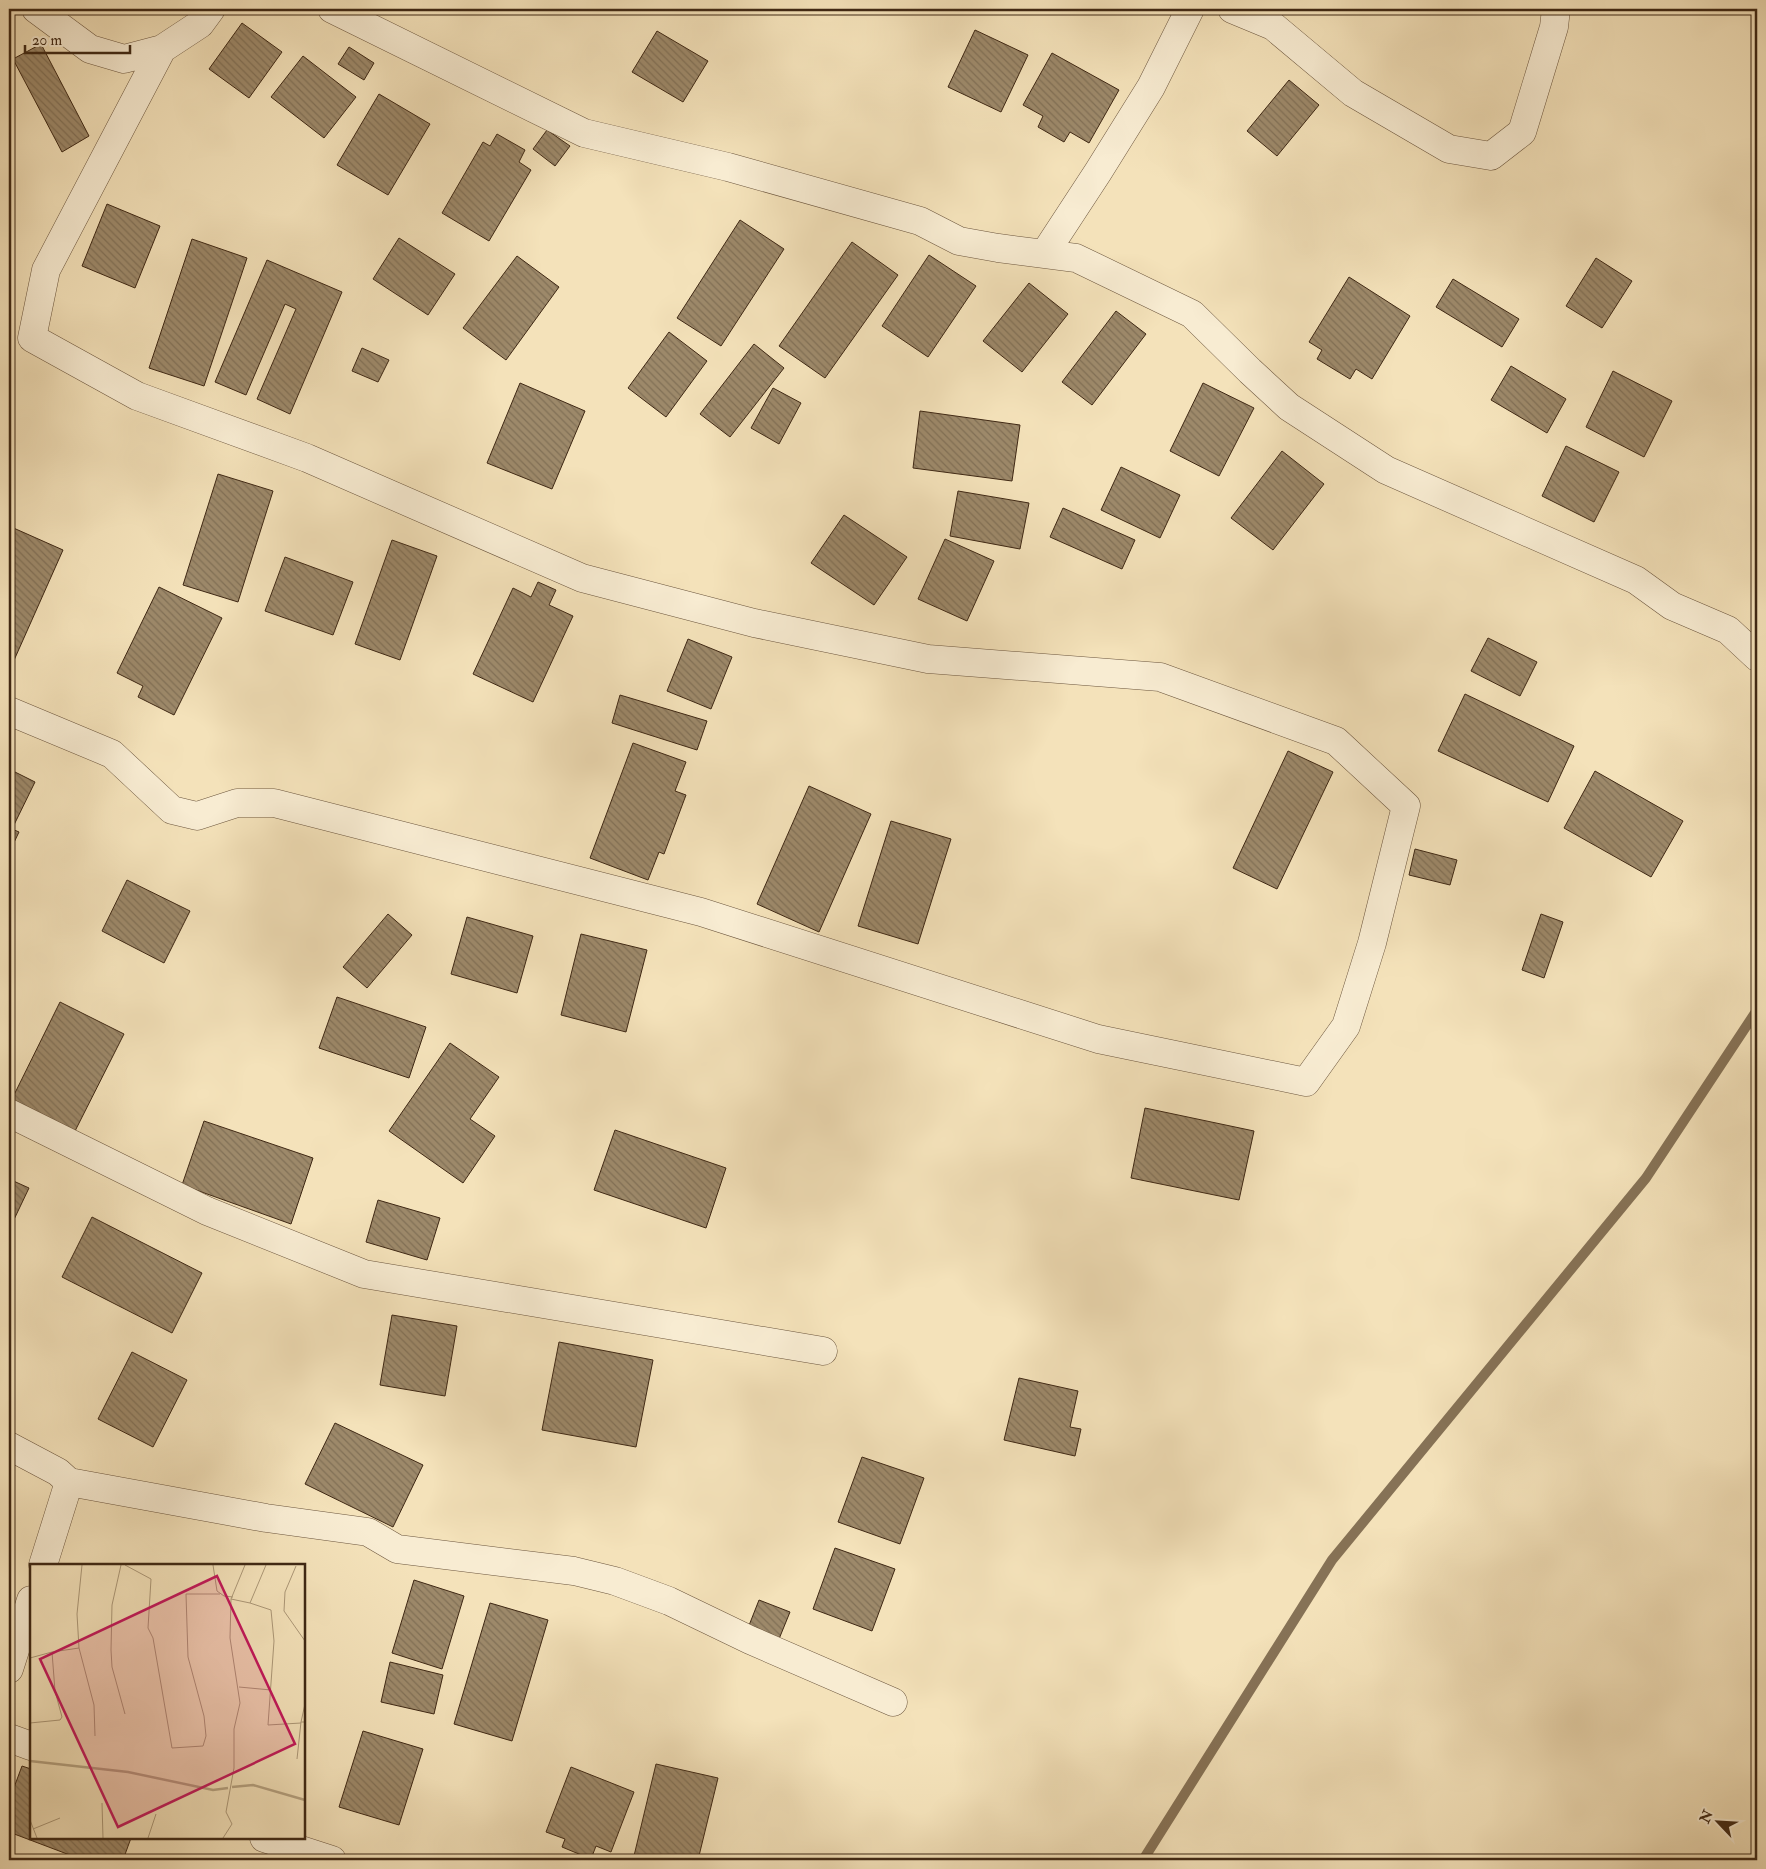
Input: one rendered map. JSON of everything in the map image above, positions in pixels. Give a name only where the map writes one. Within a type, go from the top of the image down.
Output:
[{"type":"street","points":[[36,9],[90,49],[124,59],[162,49],[200,24],[211,9]]},
{"type":"street","points":[[332,9],[584,133],[728,167],[920,221],[959,241],[1076,258],[1192,314],[1289,407],[1386,470],[1636,580],[1672,606],[1728,630],[1757,657]]},
{"type":"street","points":[[1046,253],[1151,87],[1190,9]]},
{"type":"street","points":[[1232,9],[1273,26],[1353,93],[1450,149],[1492,156],[1522,132],[1554,27],[1556,9]]},
{"type":"street","points":[[9,711],[112,754],[172,810],[198,816],[237,803],[274,803],[701,912],[1098,1039],[1306,1082],[1346,1026],[1372,943],[1406,806],[1336,741],[1160,677],[928,658],[754,623],[582,578],[306,458],[137,396],[32,338],[46,270],[162,49]]},
{"type":"street","points":[[9,1113],[207,1211],[364,1274],[823,1351]]},
{"type":"street","points":[[9,1446],[58,1472],[70,1482],[266,1518],[368,1532],[397,1550],[574,1571],[615,1581],[669,1601],[750,1640],[893,1702]]},
{"type":"street","points":[[42,1564],[70,1482]]},
{"type":"street","points":[[9,1669],[30,1603]]},
{"type":"street","points":[[9,1738],[30,1746]]},
{"type":"street","points":[[267,1839],[332,1860]]},
{"type":"building","points":[[242,23],[282,52],[249,98],[209,69]]},
{"type":"building","points":[[975,30],[1028,55],[1001,112],[948,87]]},
{"type":"building","points":[[657,31],[708,61],[683,102],[632,72]]},
{"type":"building","points":[[41,44],[89,136],[62,152],[13,59]]},
{"type":"building","points":[[349,47],[374,63],[364,80],[338,64]]},
{"type":"building","points":[[1052,53],[1119,90],[1089,143],[1070,132],[1064,142],[1038,127],[1043,116],[1023,105]]},
{"type":"building","points":[[303,56],[356,97],[324,138],[271,97]]},
{"type":"building","points":[[1289,80],[1319,105],[1277,156],[1247,131]]},
{"type":"building","points":[[379,94],[430,124],[388,195],[337,165]]},
{"type":"building","points":[[547,130],[570,146],[555,166],[533,149]]},
{"type":"building","points":[[497,134],[525,150],[519,162],[531,170],[489,241],[442,213],[483,142],[490,146]]},
{"type":"building","points":[[107,204],[160,226],[135,288],[82,266]]},
{"type":"building","points":[[740,220],[784,249],[721,346],[677,318]]},
{"type":"building","points":[[399,238],[455,274],[428,315],[373,279]]},
{"type":"building","points":[[192,239],[247,258],[204,386],[149,368]]},
{"type":"building","points":[[852,242],[898,275],[825,378],[779,346]]},
{"type":"building","points":[[929,255],[976,286],[928,357],[882,326]]},
{"type":"building","points":[[517,256],[559,287],[506,360],[463,328]]},
{"type":"building","points":[[1596,258],[1632,281],[1602,328],[1566,306]]},
{"type":"building","points":[[267,260],[342,292],[290,414],[257,399],[296,309],[285,304],[246,395],[215,382]]},
{"type":"building","points":[[1349,277],[1410,316],[1372,379],[1356,369],[1350,379],[1317,359],[1322,350],[1309,342]]},
{"type":"building","points":[[1453,279],[1519,319],[1502,347],[1436,307]]},
{"type":"building","points":[[1029,283],[1068,314],[1022,372],[983,341]]},
{"type":"building","points":[[1116,311],[1146,334],[1092,405],[1062,382]]},
{"type":"building","points":[[669,332],[707,361],[666,417],[628,388]]},
{"type":"building","points":[[754,344],[784,368],[730,437],[700,414]]},
{"type":"building","points":[[362,348],[389,360],[378,382],[352,371]]},
{"type":"building","points":[[1511,366],[1566,399],[1547,433],[1491,400]]},
{"type":"building","points":[[1613,371],[1672,401],[1644,457],[1586,427]]},
{"type":"building","points":[[520,383],[585,411],[552,489],[487,463]]},
{"type":"building","points":[[1203,383],[1254,408],[1219,476],[1170,451]]},
{"type":"building","points":[[773,388],[801,403],[779,444],[751,428]]},
{"type":"building","points":[[920,411],[1020,425],[1012,481],[913,468]]},
{"type":"building","points":[[1566,446],[1619,472],[1594,522],[1542,496]]},
{"type":"building","points":[[1282,451],[1324,484],[1273,550],[1231,518]]},
{"type":"building","points":[[1121,467],[1180,495],[1160,538],[1101,510]]},
{"type":"building","points":[[218,474],[273,491],[238,602],[183,585]]},
{"type":"building","points":[[958,491],[1029,503],[1020,549],[950,536]]},
{"type":"building","points":[[1063,508],[1135,540],[1122,569],[1050,537]]},
{"type":"building","points":[[844,515],[907,557],[874,605],[811,563]]},
{"type":"building","points":[[9,526],[63,550],[11,667],[9,666]]},
{"type":"building","points":[[945,539],[994,561],[967,621],[918,599]]},
{"type":"building","points":[[392,540],[437,556],[400,660],[355,644]]},
{"type":"building","points":[[285,557],[353,582],[333,635],[265,611]]},
{"type":"building","points":[[538,582],[556,590],[549,605],[573,616],[533,702],[473,674],[513,588],[531,597]]},
{"type":"building","points":[[159,587],[222,618],[174,715],[138,697],[143,686],[117,673]]},
{"type":"building","points":[[1488,638],[1537,662],[1520,696],[1471,671]]},
{"type":"building","points":[[688,639],[732,657],[711,709],[667,691]]},
{"type":"building","points":[[1465,694],[1574,746],[1548,802],[1438,751]]},
{"type":"building","points":[[620,695],[707,721],[697,750],[612,723]]},
{"type":"building","points":[[633,743],[686,762],[675,791],[686,795],[664,854],[659,852],[648,880],[590,858]]},
{"type":"building","points":[[1288,751],[1333,772],[1277,889],[1233,868]]},
{"type":"building","points":[[9,769],[35,782],[12,829],[19,832],[9,853]]},
{"type":"building","points":[[1595,771],[1683,821],[1651,877],[1564,828]]},
{"type":"building","points":[[809,786],[871,814],[819,932],[757,904]]},
{"type":"building","points":[[891,821],[951,839],[918,944],[858,926]]},
{"type":"building","points":[[1415,849],[1457,860],[1450,885],[1409,875]]},
{"type":"building","points":[[127,880],[190,911],[164,963],[102,931]]},
{"type":"building","points":[[388,914],[412,935],[367,988],[343,967]]},
{"type":"building","points":[[1541,914],[1563,922],[1544,978],[1522,970]]},
{"type":"building","points":[[467,917],[533,936],[517,993],[451,974]]},
{"type":"building","points":[[581,934],[647,950],[626,1032],[561,1015]]},
{"type":"building","points":[[337,997],[426,1027],[409,1078],[319,1048]]},
{"type":"building","points":[[60,1002],[124,1034],[71,1139],[9,1105]]},
{"type":"building","points":[[450,1043],[499,1077],[470,1119],[495,1136],[463,1183],[389,1131]]},
{"type":"building","points":[[1145,1108],[1254,1131],[1239,1200],[1131,1178]]},
{"type":"building","points":[[204,1121],[313,1158],[291,1224],[182,1185]]},
{"type":"building","points":[[615,1130],[726,1168],[706,1228],[594,1190]]},
{"type":"building","points":[[9,1179],[29,1188],[9,1230]]},
{"type":"building","points":[[378,1200],[440,1218],[427,1260],[366,1242]]},
{"type":"building","points":[[92,1217],[202,1273],[172,1333],[62,1277]]},
{"type":"building","points":[[392,1315],[457,1326],[445,1396],[380,1385]]},
{"type":"building","points":[[559,1342],[653,1360],[636,1447],[542,1430]]},
{"type":"building","points":[[132,1352],[187,1380],[153,1447],[98,1419]]},
{"type":"building","points":[[1019,1378],[1078,1391],[1070,1427],[1081,1429],[1075,1456],[1004,1440]]},
{"type":"building","points":[[335,1423],[423,1465],[393,1527],[305,1484]]},
{"type":"building","points":[[862,1457],[924,1478],[900,1544],[838,1522]]},
{"type":"building","points":[[835,1548],[895,1569],[872,1631],[813,1609]]},
{"type":"building","points":[[414,1580],[464,1596],[442,1669],[392,1653]]},
{"type":"building","points":[[759,1600],[790,1612],[779,1639],[748,1628]]},
{"type":"building","points":[[490,1603],[548,1620],[512,1741],[454,1724]]},
{"type":"building","points":[[390,1662],[443,1675],[434,1714],[381,1702]]},
{"type":"building","points":[[363,1731],[423,1749],[399,1825],[339,1807]]},
{"type":"building","points":[[656,1764],[718,1778],[698,1860],[633,1860]]},
{"type":"building","points":[[22,1766],[30,1769],[30,1839],[131,1839],[123,1860],[83,1860],[9,1832],[9,1801]]},
{"type":"building","points":[[571,1767],[634,1792],[611,1852],[596,1846],[591,1859],[562,1847],[565,1839],[546,1832]]},
{"type":"waterway","points":[[1143,1860],[1332,1560],[1646,1178],[1757,1010]]}]
